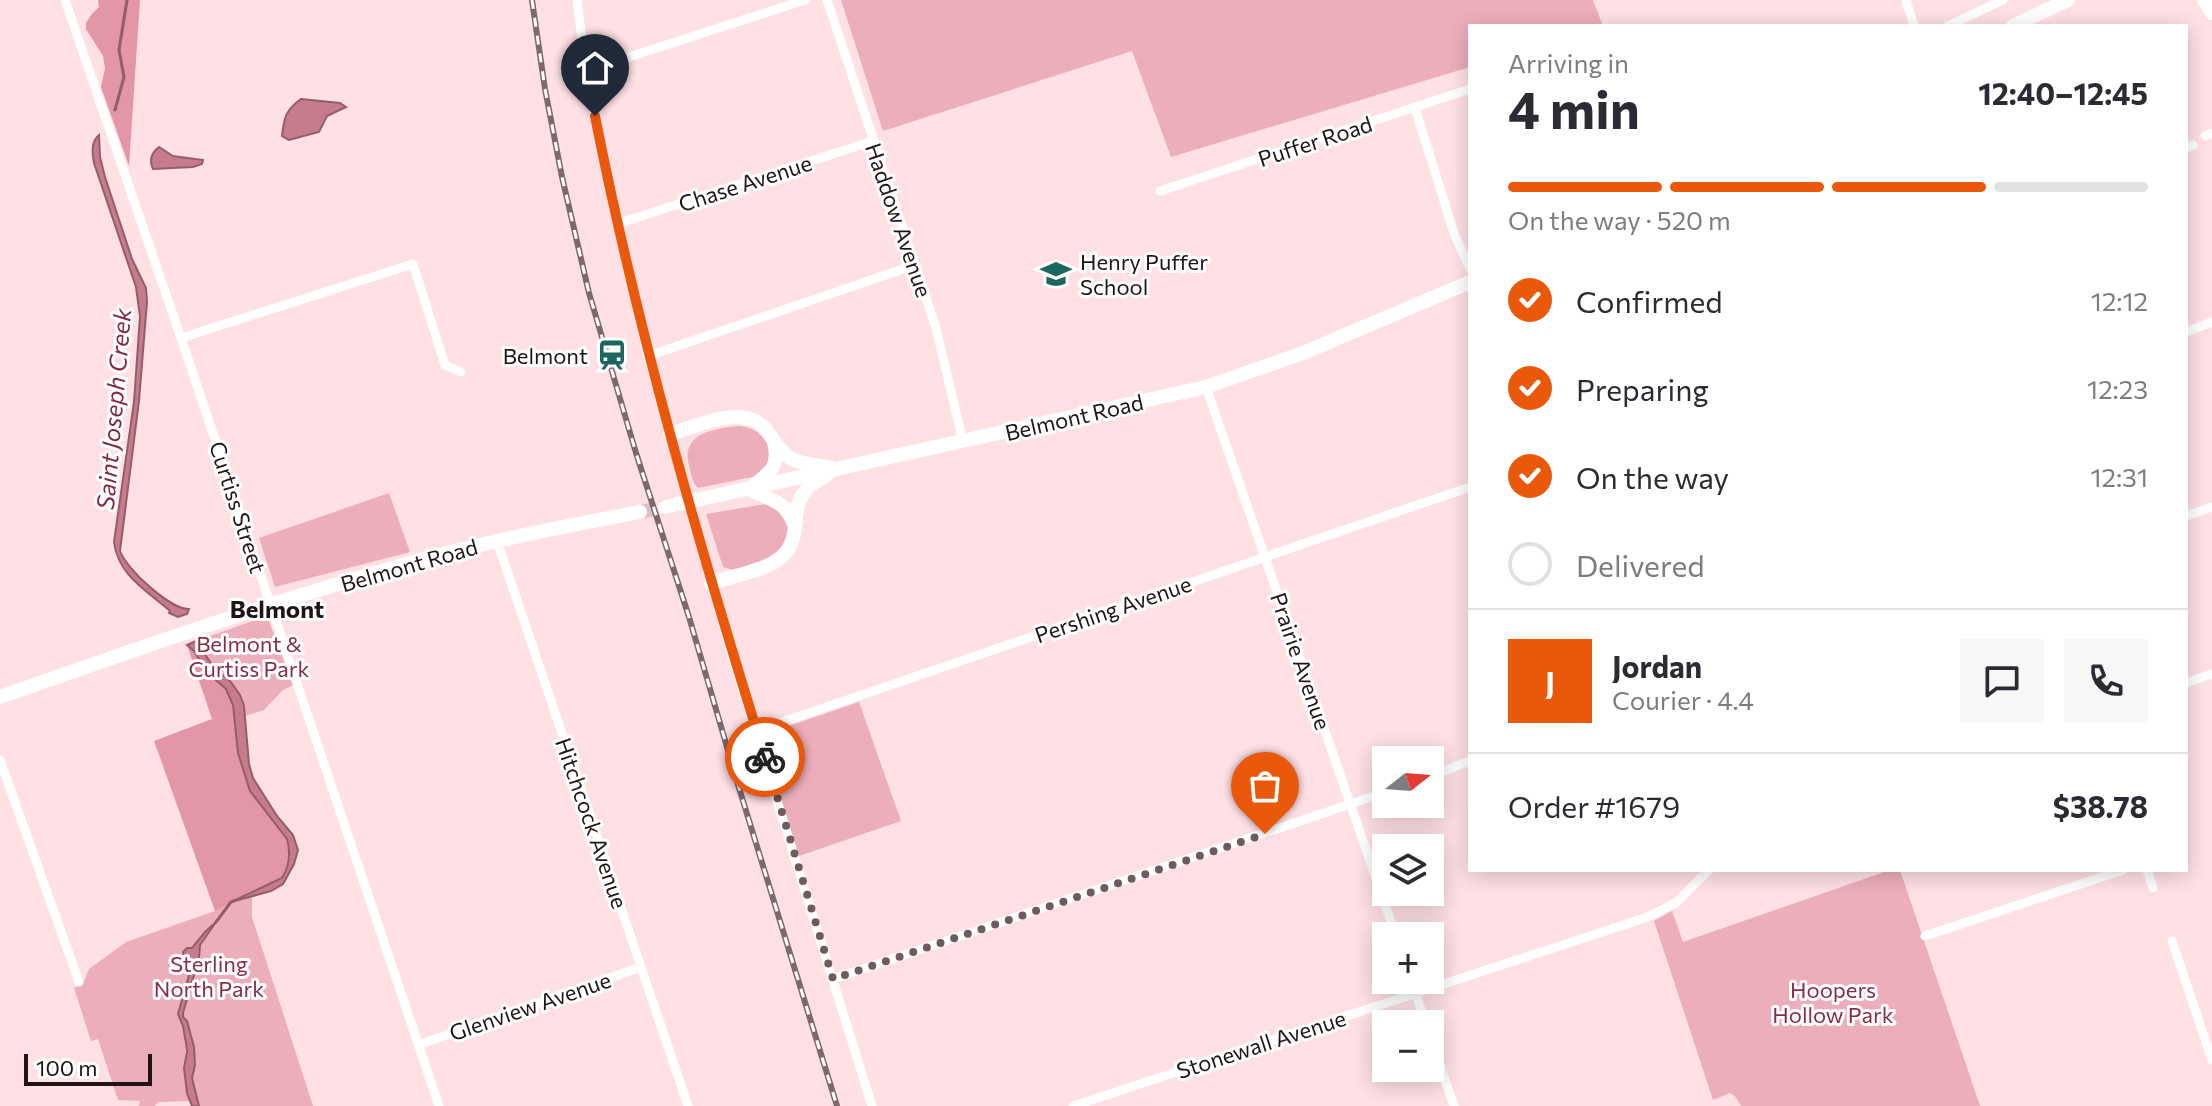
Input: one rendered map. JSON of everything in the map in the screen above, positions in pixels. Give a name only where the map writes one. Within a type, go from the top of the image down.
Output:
[{"type":"main road","points":[[2017,24],[2068,0]]},
{"type":"main road","points":[[2204,0],[2212,13]]},
{"type":"main road","name":"Belmont Road","points":[[665,507],[1206,387],[1303,353],[1468,283]]},
{"type":"main road","points":[[670,434],[725,418],[741,417],[759,423],[769,431],[782,452],[796,461],[838,469]]},
{"type":"main road","points":[[773,438],[777,456],[775,464],[766,476],[749,489],[781,503],[796,526]]},
{"type":"main road","points":[[711,583],[774,563],[785,554],[792,543],[798,504],[804,492],[838,469]]},
{"type":"main road","name":"Belmont Road","points":[[0,697],[192,630],[410,563],[497,541],[640,512]]},
{"type":"street","name":"Curtiss Street","points":[[65,0],[439,1106]]},
{"type":"street","points":[[577,0],[586,71],[648,356],[711,583],[872,1106]]},
{"type":"street","points":[[586,71],[805,0]]},
{"type":"street","name":"Haddow Avenue","points":[[827,0],[936,328],[963,442]]},
{"type":"street","points":[[1906,0],[1913,24]]},
{"type":"street","points":[[1952,24],[2003,0]]},
{"type":"street","name":"Puffer Road","points":[[1160,191],[1468,90]]},
{"type":"street","points":[[1415,108],[1447,212],[1468,264]]},
{"type":"street","name":"Chase Avenue","points":[[617,224],[873,141]]},
{"type":"street","points":[[181,338],[413,264],[445,365],[461,372]]},
{"type":"street","points":[[648,356],[915,265]]},
{"type":"street","points":[[2188,331],[2212,322]]},
{"type":"street","name":"Prairie Avenue","points":[[1206,387],[1391,922]]},
{"type":"street","name":"Pershing Avenue","points":[[756,731],[1468,488]]},
{"type":"street","points":[[2188,515],[2212,507]]},
{"type":"street","name":"Hitchcock Avenue","points":[[497,541],[688,1106]]},
{"type":"street","points":[[2188,682],[2212,674]]},
{"type":"street","points":[[0,760],[79,982]]},
{"type":"street","points":[[1444,771],[1468,762]]},
{"type":"street","points":[[833,979],[1372,797]]},
{"type":"street","name":"Stonewall Avenue","points":[[1444,983],[1663,911],[1681,899],[1707,872]]},
{"type":"street","points":[[1925,936],[2117,872]]},
{"type":"street","points":[[2148,872],[2153,888]]},
{"type":"street","points":[[2172,941],[2212,1060]]},
{"type":"street","name":"Glenview Avenue","points":[[418,1045],[641,967]]},
{"type":"street","name":"Stonewall Avenue","points":[[1073,1106],[1412,994]]},
{"type":"street","points":[[1444,1077],[1454,1106]]},
{"type":"green space","points":[[841,0],[1593,0],[1602,24],[1468,24],[1468,68],[1171,157],[1132,51],[883,131]]},
{"type":"green space","points":[[740,426],[762,436],[774,459],[757,476],[698,488],[689,465],[690,446],[702,434]]},
{"type":"green space","points":[[389,493],[410,552],[275,587],[259,538]]},
{"type":"green space","points":[[772,503],[785,515],[789,532],[787,541],[770,560],[733,570],[723,567],[706,514]]},
{"type":"green space","name":"Belmont & Curtiss Park","points":[[261,618],[269,621],[293,685],[282,691],[264,710],[245,716],[238,694],[196,641]]},
{"type":"green space","points":[[859,702],[901,821],[799,856],[767,754],[767,742],[780,729]]},
{"type":"green space","name":"Hoopers Hollow Park","points":[[1884,872],[1901,872],[1980,1106],[1741,1106],[1730,1093],[1713,1100],[1654,921],[1672,911],[1683,942]]},
{"type":"green space","name":"Sterling North Park","points":[[252,895],[252,917],[313,1106],[199,1106],[192,1078],[194,1047],[184,1032],[190,1101],[139,1106],[140,1101],[118,1100],[98,1039],[91,1041],[74,988],[83,984],[89,969],[126,942]]},
{"type":"shaded area","points":[[98,0],[140,0],[129,166],[101,87],[105,68],[103,56],[86,29],[86,23],[99,7]]},
{"type":"shaded area","points":[[301,99],[340,103],[346,107],[327,116],[319,132],[289,140],[282,136],[285,120],[288,111]]},
{"type":"shaded area","points":[[99,135],[105,177],[132,259],[146,288],[147,302],[139,401],[120,551],[131,568],[150,587],[171,603],[189,609],[187,614],[178,617],[169,613],[127,573],[114,542],[134,402],[140,316],[136,287],[94,163],[93,148]]},
{"type":"shaded area","points":[[159,147],[173,156],[203,160],[202,164],[153,169],[152,157]]},
{"type":"shaded area","points":[[196,641],[215,669],[230,681],[240,695],[253,778],[293,835],[298,850],[283,884],[271,891],[231,902],[282,878],[288,864],[289,849],[287,839],[250,791],[238,753],[233,705],[226,689],[209,674],[187,645]]},
{"type":"shaded area","points":[[187,645],[209,674],[226,689],[236,718],[238,753],[250,791],[287,839],[289,846],[290,856],[282,878],[215,911],[154,741],[212,719]]},
{"type":"shaded area","points":[[216,922],[200,945],[183,1013],[194,1047],[192,1078],[199,1106],[192,1106],[184,1068],[186,1043],[178,1014],[191,968],[185,962],[183,952],[192,948]]},
{"type":"waterway","name":"Saint Joseph Creek","points":[[115,110],[124,77],[119,50],[127,0]]},
{"type":"waterway","name":"Saint Joseph Creek","points":[[216,922],[234,901]]},
{"type":"tunnel","points":[[640,512],[665,507]]},
{"type":"railway","points":[[532,0],[562,177],[589,293],[837,1106]]},
{"type":"way so far","points":[[765,757],[833,979],[1265,834]]},
{"type":"place","name":"Henry Puffer School","points":[[1056,274]]},
{"type":"place","name":"Belmont","points":[[612,355]]},
{"type":"district","name":"Belmont","points":[[277,608]]},
{"type":"route","points":[[595,116],[648,356],[731,653],[765,757]]}]
